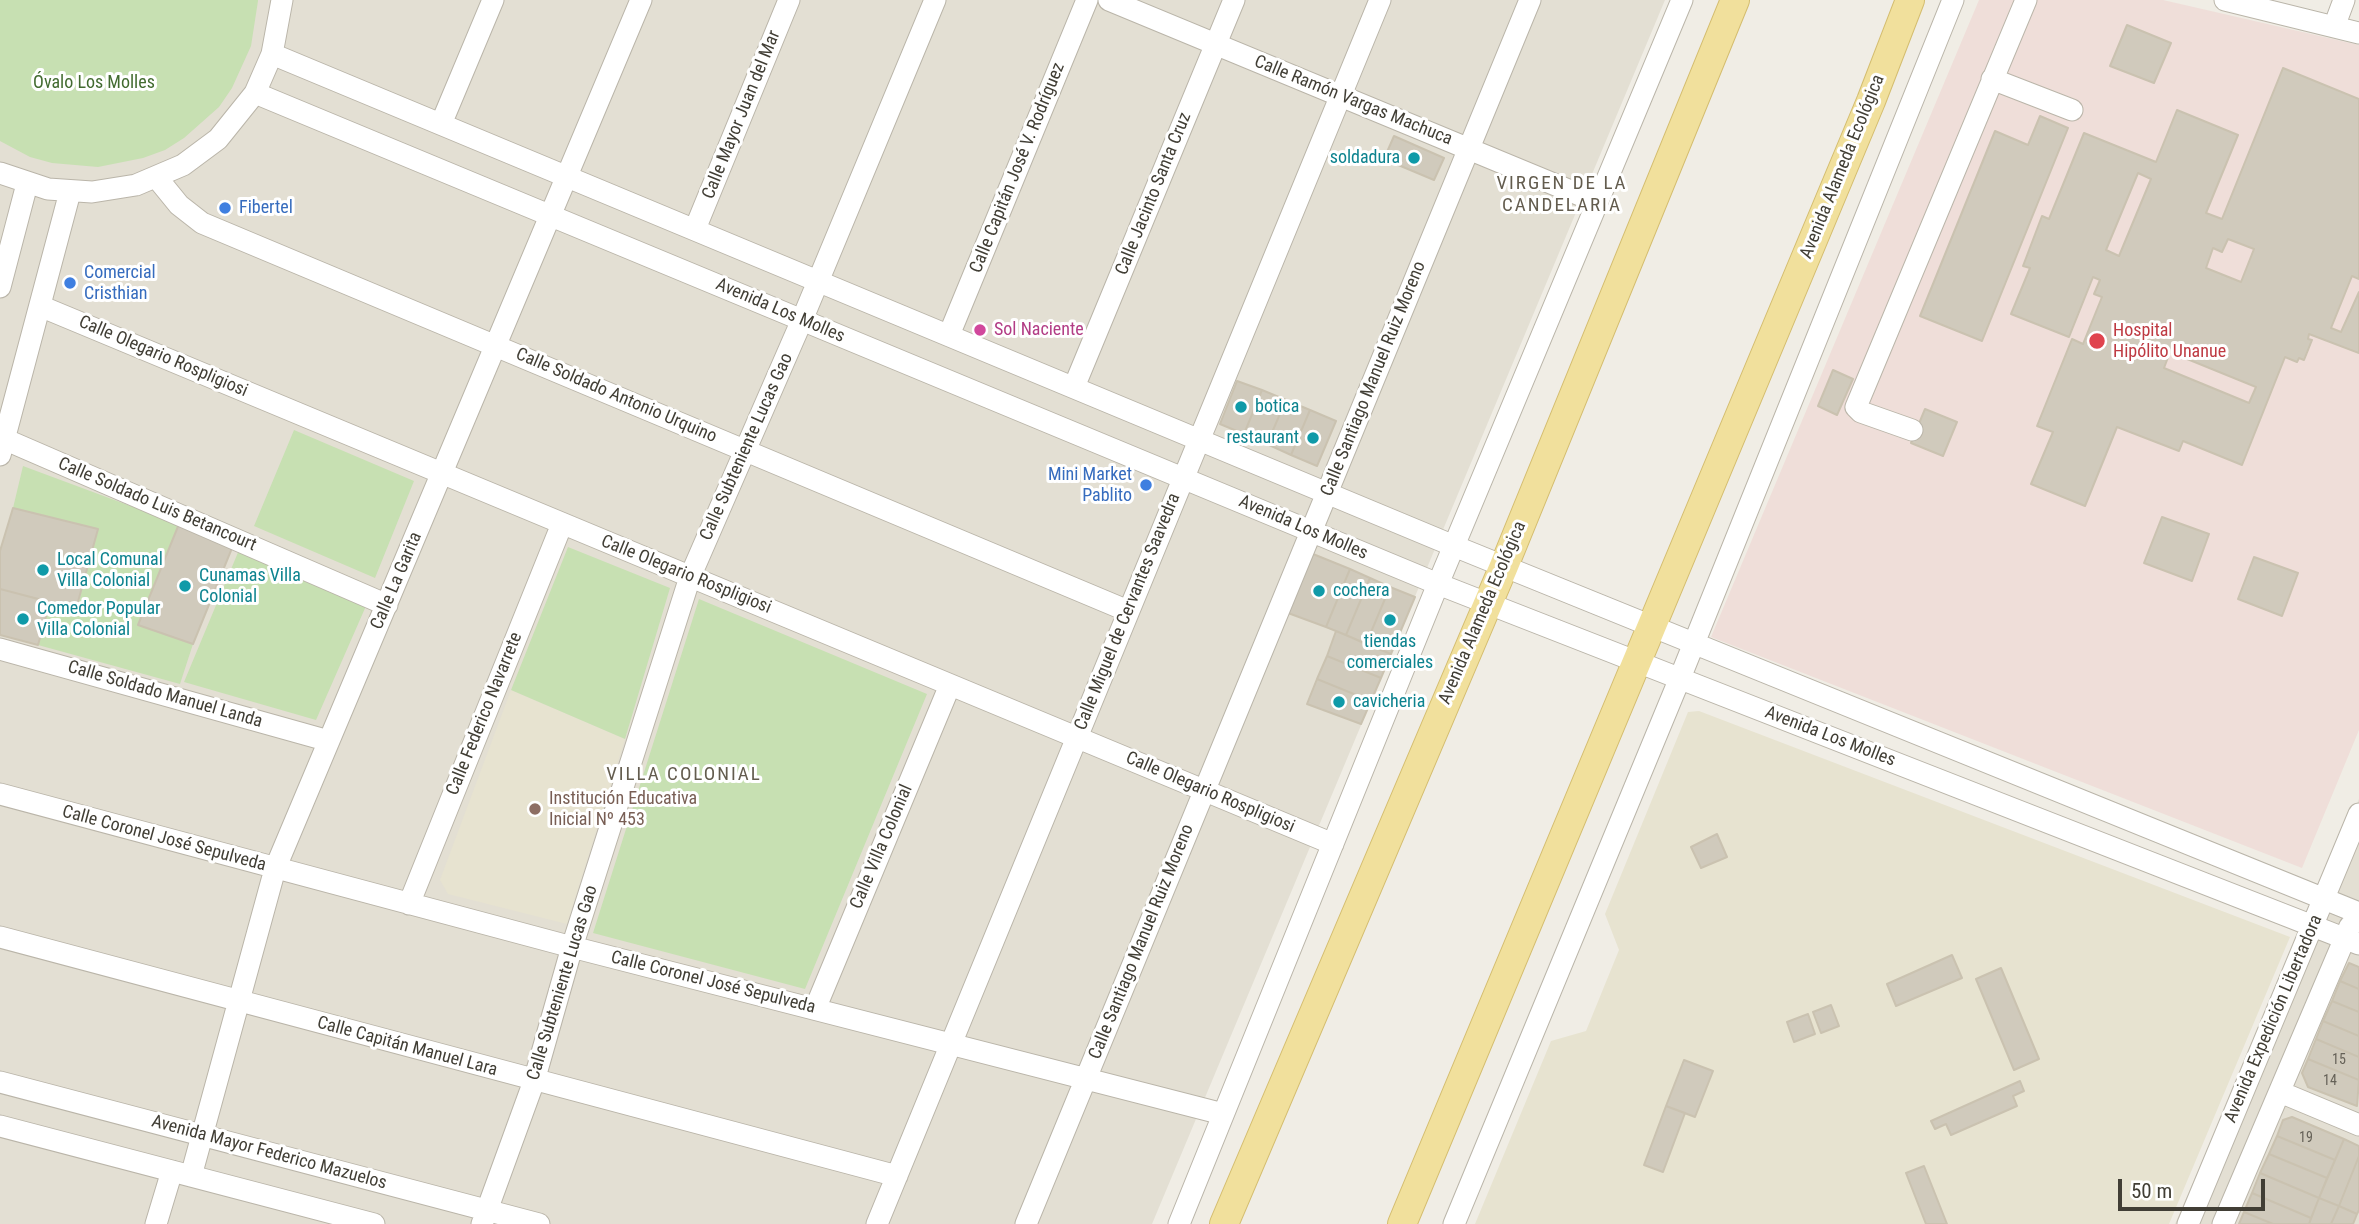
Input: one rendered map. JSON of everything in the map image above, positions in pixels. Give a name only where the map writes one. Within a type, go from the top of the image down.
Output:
[{"type":"main road","name":"Avenida Alameda Ecológica","points":[[1224,1224],[1504,566],[1735,0]]},
{"type":"main road","name":"Avenida Alameda Ecológica","points":[[1402,1224],[1866,114],[1910,0]]},
{"type":"street","points":[[0,173],[27,184],[70,192],[114,190],[157,178],[183,165],[213,144],[239,117],[255,93],[272,54],[282,0]]},
{"type":"street","points":[[441,124],[493,0]]},
{"type":"street","name":"Calle La Garita","points":[[156,1224],[203,1136],[275,869],[641,0]]},
{"type":"street","name":"Calle Mayor Juan del Mar","points":[[695,229],[789,0]]},
{"type":"street","name":"Calle Subteniente Lucas Gao","points":[[484,1217],[534,1081],[572,947],[690,577],[802,320],[935,0]]},
{"type":"street","name":"Calle Capitán José V. Rodríguez","points":[[949,335],[1087,0]]},
{"type":"street","name":"Calle Ramón Vargas Machuca","points":[[1109,0],[1597,202]]},
{"type":"street","name":"Calle Jacinto Santa Cruz","points":[[1074,387],[1234,0]]},
{"type":"street","name":"Calle Miguel de Cervantes Saavedra","points":[[877,1224],[1380,0]]},
{"type":"street","name":"Calle Santiago Manuel Ruiz Moreno","points":[[1026,1224],[1530,0]]},
{"type":"street","points":[[1179,1224],[1454,545],[1682,0]]},
{"type":"street","points":[[1454,1224],[1680,678],[1953,0]]},
{"type":"street","points":[[1912,430],[1861,412],[1856,407],[2026,0]]},
{"type":"street","points":[[2229,0],[2359,33]]},
{"type":"street","points":[[2334,27],[2344,0]]},
{"type":"street","name":"Avenida Los Molles","points":[[272,54],[1504,566],[2323,899],[2358,910]]},
{"type":"street","points":[[1992,79],[2072,110]]},
{"type":"street","name":"Avenida Los Molles","points":[[255,93],[1438,584],[2352,941]]},
{"type":"street","name":"Calle Soldado Antonio Urquino","points":[[157,178],[179,205],[202,223],[1128,611]]},
{"type":"street","points":[[0,287],[27,184]]},
{"type":"street","points":[[2,447],[70,192]]},
{"type":"street","name":"Calle Olegario Rospligiosi","points":[[40,306],[1333,844]]},
{"type":"street","name":"Calle Soldado Luis Betancourt","points":[[2,447],[387,605]]},
{"type":"street","name":"Calle Federico Navarrete","points":[[409,904],[562,524]]},
{"type":"street","name":"Calle Soldado Manuel Landa","points":[[0,649],[329,741]]},
{"type":"street","name":"Calle Villa Colonial","points":[[815,1009],[950,685]]},
{"type":"street","name":"Calle Coronel José Sepulveda","points":[[0,794],[572,947],[1223,1114]]},
{"type":"street","name":"Avenida Expedición Libertadora","points":[[2188,1224],[2359,814]]},
{"type":"street","name":"Avenida Expedición Libertadora","points":[[2223,1224],[2280,1092],[2352,941],[2358,910]]},
{"type":"street","name":"Calle Capitán Manuel Lara","points":[[0,937],[239,1003],[897,1176]]},
{"type":"street","name":"Avenida Mayor Federico Mazuelos","points":[[0,1083],[203,1136],[484,1217],[539,1224]]},
{"type":"street","points":[[2280,1092],[2359,1125]]},
{"type":"street","points":[[0,1126],[374,1224]]},
{"type":"shaded area","points":[[0,0],[1665,0],[1152,1224],[0,1224]]},
{"type":"shaded area","name":"Hospital Hipólito Unanue","points":[[1979,0],[2163,0],[2359,45],[2359,730],[2302,868],[1711,637]]},
{"type":"shaded area","name":"Institución Educativa Inicial Nº 453","points":[[511,690],[625,739],[567,924],[448,894],[440,880]]},
{"type":"shaded area","points":[[1699,711],[2290,937],[2169,1224],[1475,1224],[1551,1041],[1586,1031],[1619,950],[1605,914],[1688,712]]},
{"type":"shaded area","points":[[2359,799],[2359,1224],[2175,1224]]},
{"type":"green space","name":"Óvalo Los Molles","points":[[0,0],[258,1],[251,46],[232,88],[219,107],[184,138],[165,150],[143,158],[98,167],[52,163],[30,157],[0,141]]},
{"type":"green space","points":[[294,430],[414,481],[375,578],[254,526]]},
{"type":"green space","points":[[23,466],[179,524],[139,623],[193,644],[180,684],[38,645],[50,602],[77,609],[97,529],[13,508]]},
{"type":"green space","points":[[568,547],[670,588],[625,739],[511,690]]},
{"type":"green space","points":[[239,550],[366,606],[316,720],[184,682]]},
{"type":"green space","points":[[699,599],[927,694],[805,989],[593,933]]},
{"type":"building","points":[[2127,25],[2171,43],[2154,83],[2110,66]]},
{"type":"building","points":[[2283,68],[2359,99],[2359,279],[2352,276],[2331,328],[2341,332],[2359,292],[2359,353],[2309,334],[2308,339],[2312,340],[2304,360],[2299,358],[2297,362],[2285,357],[2242,465],[2183,441],[2179,451],[2117,427],[2085,506],[2031,484],[2053,432],[2037,426],[2072,339],[2083,344],[2102,297],[2094,294],[2100,280],[2093,277],[2069,337],[2011,314],[2030,268],[2023,266],[2042,216],[2049,219],[2084,133],[2156,162],[2177,110],[2238,135],[2206,213],[2222,219]],"holes":[[[2138,173],[2151,179],[2119,256],[2106,250]],[[2228,239],[2254,249],[2241,282],[2206,268],[2213,248],[2222,252]],[[2170,352],[2256,387],[2249,403],[2164,368]]]},
{"type":"building","points":[[2040,116],[2068,128],[1982,341],[1920,316],[1995,131],[2028,145]]},
{"type":"building","name":"soldadura","points":[[1394,136],[1444,158],[1434,180],[1384,159]]},
{"type":"building","points":[[1833,370],[1853,379],[1837,415],[1818,406]]},
{"type":"building","name":"botica","points":[[1237,381],[1262,390],[1244,434],[1220,424]]},
{"type":"building","name":"restaurant","points":[[1262,390],[1286,400],[1267,444],[1244,434]]},
{"type":"building","points":[[1286,400],[1310,410],[1291,455],[1267,444]]},
{"type":"building","points":[[1925,409],[1957,422],[1943,456],[1911,443]]},
{"type":"building","name":"restaurant","points":[[1310,410],[1336,421],[1317,466],[1291,455]]},
{"type":"building","name":"Local Comunal Villa Colonial","points":[[13,508],[98,529],[76,609],[0,589],[0,551]]},
{"type":"building","points":[[2162,517],[2209,534],[2192,581],[2144,563]]},
{"type":"building","name":"Cunamas Villa Colonial","points":[[179,524],[232,548],[193,644],[138,625]]},
{"type":"building","name":"cochera","points":[[1313,554],[1350,569],[1326,627],[1288,613]]},
{"type":"building","points":[[2254,557],[2298,573],[2282,616],[2238,599]]},
{"type":"building","points":[[1350,569],[1370,578],[1346,635],[1326,627]]},
{"type":"building","points":[[1370,578],[1390,587],[1366,644],[1346,635]]},
{"type":"building","name":"tiendas comerciales","points":[[1390,587],[1415,597],[1391,654],[1366,644]]},
{"type":"building","name":"Comedor Popular Villa Colonial","points":[[0,589],[50,602],[38,645],[0,635]]},
{"type":"building","points":[[1336,631],[1391,654],[1381,678],[1327,656]]},
{"type":"building","points":[[1327,656],[1381,678],[1371,701],[1317,679]]},
{"type":"building","name":"cavicheria","points":[[1317,679],[1371,701],[1361,724],[1307,704]]},
{"type":"building","points":[[1717,834],[1727,857],[1701,868],[1691,847]]},
{"type":"building","points":[[1952,955],[1962,978],[1896,1006],[1887,984]]},
{"type":"building","points":[[2349,963],[2359,967],[2359,989],[2340,981]]},
{"type":"building","points":[[2001,968],[2039,1059],[2014,1070],[1976,979]]},
{"type":"building","points":[[2340,981],[2359,989],[2359,1012],[2332,1001]]},
{"type":"building","points":[[2332,1001],[2359,1012],[2359,1036],[2323,1021]]},
{"type":"building","points":[[1831,1005],[1839,1026],[1821,1033],[1813,1012]]},
{"type":"building","points":[[1808,1014],[1815,1034],[1794,1042],[1787,1022]]},
{"type":"building","points":[[2323,1021],[2359,1036],[2359,1057],[2316,1039]]},
{"type":"building","points":[[2316,1039],[2359,1057],[2359,1080],[2308,1059]]},
{"type":"building","points":[[2308,1059],[2359,1080],[2357,1106],[2308,1087],[2302,1073]]},
{"type":"building","points":[[1684,1060],[1713,1071],[1695,1117],[1666,1106]]},
{"type":"building","points":[[2020,1081],[2024,1091],[2013,1096],[2017,1106],[1951,1135],[1946,1124],[1935,1129],[1931,1121]]},
{"type":"building","points":[[1666,1106],[1685,1113],[1663,1172],[1644,1165]]},
{"type":"building","points":[[2292,1117],[2344,1139],[2335,1160],[2277,1136],[2283,1120]]},
{"type":"building","points":[[2277,1136],[2335,1160],[2327,1178],[2269,1154]]},
{"type":"building","points":[[2344,1139],[2359,1146],[2359,1156],[2339,1206],[2319,1198]]},
{"type":"building","points":[[2269,1154],[2327,1178],[2319,1198],[2260,1173]]},
{"type":"building","points":[[2359,1156],[2359,1210],[2357,1214],[2339,1206]]},
{"type":"building","points":[[1924,1166],[1947,1224],[1926,1224],[1906,1173]]},
{"type":"building","points":[[2260,1173],[2319,1198],[2311,1218],[2252,1193]]},
{"type":"building","points":[[2252,1193],[2311,1218],[2309,1224],[2273,1224],[2244,1212]]},
{"type":"building","points":[[2319,1198],[2339,1206],[2331,1224],[2309,1224]]},
{"type":"building","points":[[2339,1206],[2357,1214],[2353,1224],[2331,1224]]},
{"type":"building","points":[[2244,1212],[2273,1224],[2239,1224]]},
{"type":"place","name":"soldadura","points":[[1414,158]]},
{"type":"place","name":"Fibertel","points":[[225,208]]},
{"type":"place","name":"Comercial Cristhian","points":[[70,283]]},
{"type":"place","name":"Sol Naciente","points":[[980,330]]},
{"type":"place","name":"Hospital Hipólito Unanue","points":[[2097,341]]},
{"type":"place","name":"botica","points":[[1241,407]]},
{"type":"place","name":"restaurant","points":[[1313,438]]},
{"type":"place","name":"Mini Market Pablito","points":[[1146,485]]},
{"type":"place","name":"Local Comunal Villa Colonial","points":[[43,570]]},
{"type":"place","name":"Cunamas Villa Colonial","points":[[185,586]]},
{"type":"place","name":"cochera","points":[[1319,591]]},
{"type":"place","name":"Comedor Popular Villa Colonial","points":[[23,619]]},
{"type":"place","name":"tiendas comerciales","points":[[1390,620]]},
{"type":"place","name":"cavicheria","points":[[1339,702]]},
{"type":"place","name":"Institución Educativa Inicial Nº 453","points":[[535,809]]},
{"type":"district","name":"VIRGEN DE LA CANDELARIA","points":[[1562,195]]},
{"type":"district","name":"VILLA COLONIAL","points":[[684,775]]}]
